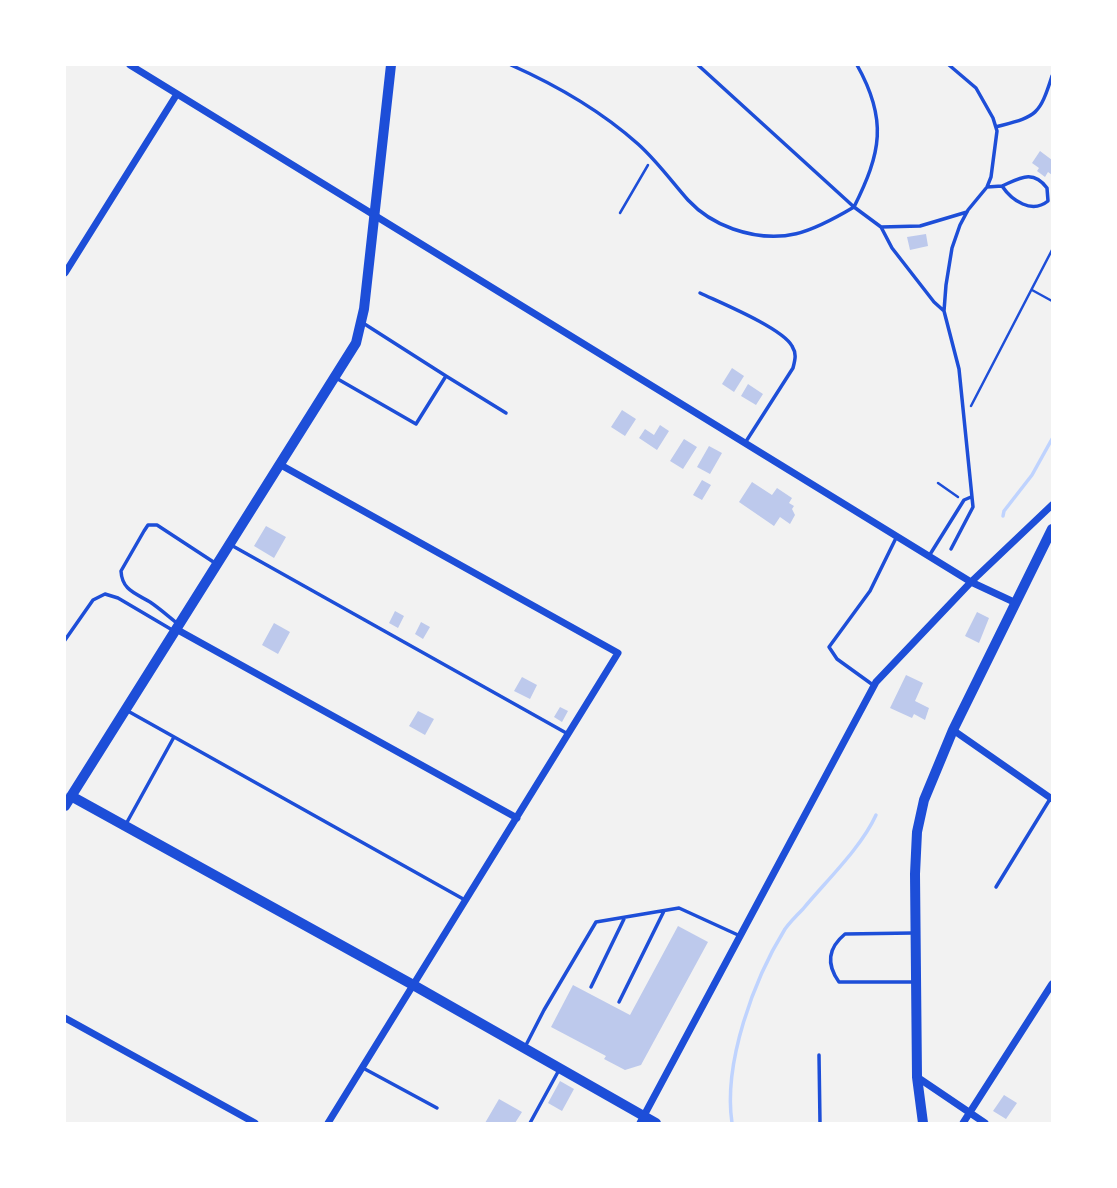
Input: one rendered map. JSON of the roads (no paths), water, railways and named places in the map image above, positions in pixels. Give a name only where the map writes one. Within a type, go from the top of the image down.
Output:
[{"type":"street","points":[[130,65],[897,536],[975,583],[1016,603]]},
{"type":"street","points":[[65,806],[68,794],[177,628],[356,344],[364,309],[391,65]]},
{"type":"street","points":[[65,272],[177,94]]},
{"type":"street","points":[[279,464],[618,653],[415,986],[328,1123]]},
{"type":"street","points":[[642,1119],[874,685],[1052,505]]},
{"type":"street","points":[[923,1123],[917,1077],[917,832],[924,800],[953,730],[1052,529]]},
{"type":"street","points":[[177,628],[517,818]]},
{"type":"street","points":[[953,730],[1052,798]]},
{"type":"street","points":[[68,794],[525,1048],[642,1119],[656,1123]]},
{"type":"street","points":[[962,1123],[1052,984]]},
{"type":"street","points":[[65,1018],[255,1123]]},
{"type":"street","points":[[917,1077],[985,1123]]},
{"type":"lane","points":[[511,65],[581,101],[638,145],[709,218],[755,236],[779,237],[803,233],[854,207],[874,165],[878,131],[873,105],[859,67]]},
{"type":"lane","points":[[523,70],[528,65]]},
{"type":"lane","points":[[698,65],[854,207],[881,227],[892,248],[944,311]]},
{"type":"lane","points":[[949,65],[976,88],[996,127],[993,168],[987,187],[967,212],[952,248],[944,311],[957,357],[973,507],[951,549]]},
{"type":"lane","points":[[996,127],[1018,121],[1040,110],[1052,76]]},
{"type":"lane","points":[[987,187],[1002,186],[1023,175],[1036,177],[1047,188],[1048,201],[1041,206],[1031,207],[1017,201],[1002,186]]},
{"type":"lane","points":[[881,227],[920,226],[967,212]]},
{"type":"lane","points":[[700,293],[775,331],[791,344],[796,356],[793,368],[745,443]]},
{"type":"lane","points":[[361,322],[506,413]]},
{"type":"lane","points":[[334,377],[416,424],[446,376]]},
{"type":"lane","points":[[929,555],[964,500],[971,497]]},
{"type":"lane","points":[[177,628],[150,602],[123,584],[121,571],[144,531],[148,525],[157,525],[216,564]]},
{"type":"lane","points":[[874,685],[837,659],[829,647],[870,591],[897,536]]},
{"type":"lane","points":[[229,544],[568,734]]},
{"type":"lane","points":[[65,640],[93,600],[105,594],[177,628]]},
{"type":"lane","points":[[125,709],[467,901]]},
{"type":"lane","points":[[125,826],[174,737]]},
{"type":"lane","points":[[996,887],[1052,798]]},
{"type":"lane","points":[[525,1048],[544,1010],[596,922],[679,908],[740,936]]},
{"type":"lane","points":[[619,1002],[664,911]]},
{"type":"lane","points":[[591,987],[624,919]]},
{"type":"lane","points":[[915,933],[845,934],[835,942],[831,956],[832,972],[839,982],[916,982]]},
{"type":"lane","points":[[819,1055],[820,1123]]},
{"type":"lane","points":[[363,1068],[437,1108]]},
{"type":"lane","points":[[530,1123],[560,1068]]},
{"type":"waterway","points":[[1003,516],[1032,475],[1052,439]]},
{"type":"waterway","points":[[732,1123],[730,1099],[737,1048],[762,972],[785,929],[852,852],[876,815]]}]
